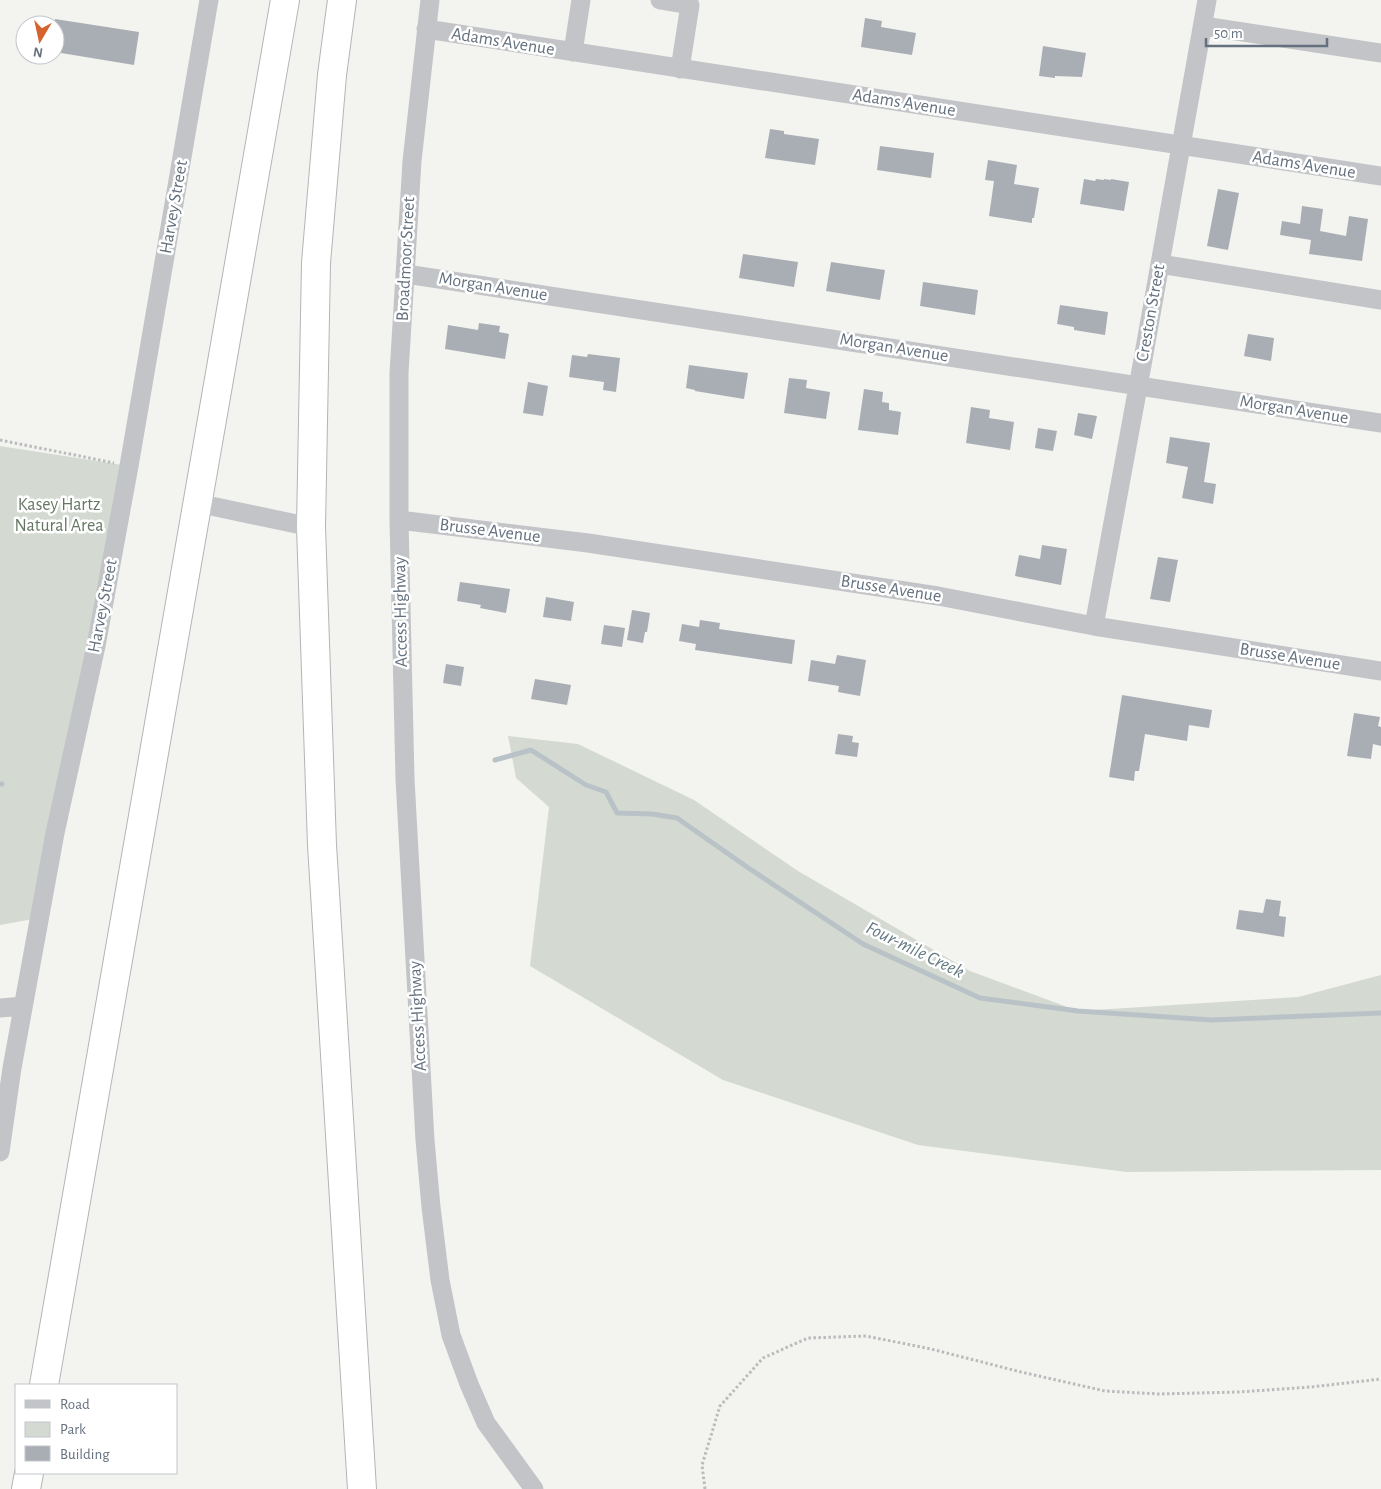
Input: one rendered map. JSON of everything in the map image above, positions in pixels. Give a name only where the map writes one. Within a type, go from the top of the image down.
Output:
[{"type":"highway","points":[[44,1384],[285,0]]},
{"type":"highway","points":[[342,0],[332,75],[316,264],[312,527],[322,845],[362,1489]]},
{"type":"highway","points":[[26,1489],[29,1474]]},
{"type":"street","name":"Harvey Street","points":[[0,1152],[12,1068],[54,833],[96,646],[130,466],[209,0]]},
{"type":"street","name":"Broadmoor Street","points":[[399,520],[399,373],[412,161],[430,0]]},
{"type":"street","points":[[573,52],[581,0]]},
{"type":"street","points":[[660,0],[690,5],[680,69]]},
{"type":"street","name":"Creston Street","points":[[1094,626],[1207,0]]},
{"type":"street","points":[[1202,26],[1381,53]]},
{"type":"street","name":"Adams Avenue","points":[[426,29],[1381,176]]},
{"type":"street","points":[[1160,264],[1381,300]]},
{"type":"street","name":"Morgan Avenue","points":[[406,274],[1381,423]]},
{"type":"street","points":[[198,503],[312,527]]},
{"type":"street","name":"Brusse Avenue","points":[[399,520],[588,544],[928,595],[1094,626],[1381,672]]},
{"type":"street","name":"Access Highway","points":[[399,520],[405,789],[425,1140],[440,1280],[451,1335],[486,1423],[534,1489]]},
{"type":"street","points":[[0,1008],[23,1006]]},
{"type":"path","points":[[0,440],[130,466]]},
{"type":"path","points":[[705,1489],[702,1465],[720,1406],[764,1358],[808,1338],[866,1336],[931,1349],[1105,1391],[1158,1394],[1239,1392],[1381,1379]]},
{"type":"green space","name":"Kasey Hartz Natural Area","points":[[0,446],[129,466],[39,918],[0,925]]},
{"type":"green space","points":[[508,736],[578,744],[694,800],[798,871],[970,971],[1078,1011],[1298,997],[1381,975],[1381,1170],[1126,1172],[918,1145],[723,1080],[530,966],[549,807],[516,778]]},
{"type":"building","points":[[865,18],[882,21],[881,27],[916,33],[912,55],[861,47]]},
{"type":"building","points":[[65,21],[139,32],[134,65],[65,54]]},
{"type":"building","points":[[1043,46],[1086,53],[1082,77],[1055,76],[1055,78],[1039,76]]},
{"type":"building","points":[[770,129],[784,131],[784,134],[819,139],[815,165],[765,158]]},
{"type":"building","points":[[880,146],[934,153],[931,178],[877,170]]},
{"type":"building","points":[[988,160],[1017,165],[1014,184],[1039,188],[1032,223],[989,216],[994,181],[985,180]]},
{"type":"building","points":[[1084,179],[1095,181],[1096,179],[1111,179],[1129,182],[1124,211],[1080,204]]},
{"type":"building","points":[[1218,189],[1239,193],[1228,250],[1207,246]]},
{"type":"building","points":[[1302,206],[1323,209],[1320,231],[1346,236],[1349,216],[1368,219],[1362,261],[1309,254],[1311,240],[1280,235],[1282,221],[1300,224]]},
{"type":"building","points":[[743,254],[798,262],[794,287],[739,278]]},
{"type":"building","points":[[831,262],[885,270],[880,300],[826,291]]},
{"type":"building","points":[[923,282],[978,290],[975,315],[920,306]]},
{"type":"building","points":[[1060,305],[1108,312],[1105,335],[1074,330],[1074,327],[1057,324]]},
{"type":"building","points":[[479,323],[500,326],[499,332],[509,334],[505,359],[445,349],[448,325],[478,330]]},
{"type":"building","points":[[1248,334],[1274,338],[1271,361],[1244,356]]},
{"type":"building","points":[[588,354],[620,358],[616,392],[603,390],[604,382],[569,377],[572,355],[587,357]]},
{"type":"building","points":[[689,365],[748,373],[744,399],[686,388]]},
{"type":"building","points":[[789,378],[807,380],[806,388],[830,392],[826,419],[784,413]]},
{"type":"building","points":[[528,382],[548,386],[543,416],[523,413]]},
{"type":"building","points":[[864,389],[883,392],[882,402],[889,403],[889,410],[901,412],[898,435],[858,430]]},
{"type":"building","points":[[971,407],[990,410],[989,418],[1014,422],[1010,450],[966,443]]},
{"type":"building","points":[[1078,413],[1097,416],[1092,439],[1074,435]]},
{"type":"building","points":[[1038,428],[1057,431],[1053,451],[1035,448]]},
{"type":"building","points":[[1170,437],[1210,443],[1204,482],[1216,484],[1213,504],[1182,498],[1188,467],[1166,463]]},
{"type":"building","points":[[1042,545],[1067,549],[1061,585],[1015,576],[1019,555],[1040,559]]},
{"type":"building","points":[[1158,557],[1178,560],[1170,602],[1150,599]]},
{"type":"building","points":[[460,582],[510,589],[506,613],[480,608],[481,605],[457,601]]},
{"type":"building","points":[[546,597],[574,602],[571,621],[543,617]]},
{"type":"building","points":[[632,610],[650,613],[643,643],[627,640]]},
{"type":"building","points":[[700,620],[720,623],[719,629],[795,640],[792,664],[695,650],[696,644],[679,641],[682,624],[699,627]]},
{"type":"building","points":[[604,625],[625,628],[622,647],[601,644]]},
{"type":"building","points":[[837,655],[866,660],[860,696],[838,692],[839,686],[808,681],[811,660],[835,664]]},
{"type":"building","points":[[446,664],[464,667],[461,686],[443,683]]},
{"type":"building","points":[[535,679],[571,685],[567,705],[531,699]]},
{"type":"building","points":[[1122,695],[1212,710],[1209,728],[1189,725],[1187,741],[1145,734],[1139,771],[1135,771],[1134,781],[1109,777]]},
{"type":"building","points":[[1354,713],[1380,717],[1378,726],[1381,727],[1381,746],[1373,744],[1371,759],[1347,756]]},
{"type":"building","points":[[838,734],[853,736],[852,742],[859,743],[857,757],[835,754]]},
{"type":"building","points":[[1266,899],[1281,901],[1279,916],[1286,917],[1284,937],[1236,929],[1239,910],[1263,913]]},
{"type":"waterway","name":"Four-mile Creek","points":[[495,760],[531,750],[586,785],[606,792],[617,813],[652,814],[677,818],[863,944],[980,998],[1078,1011],[1212,1020],[1381,1013]]}]
